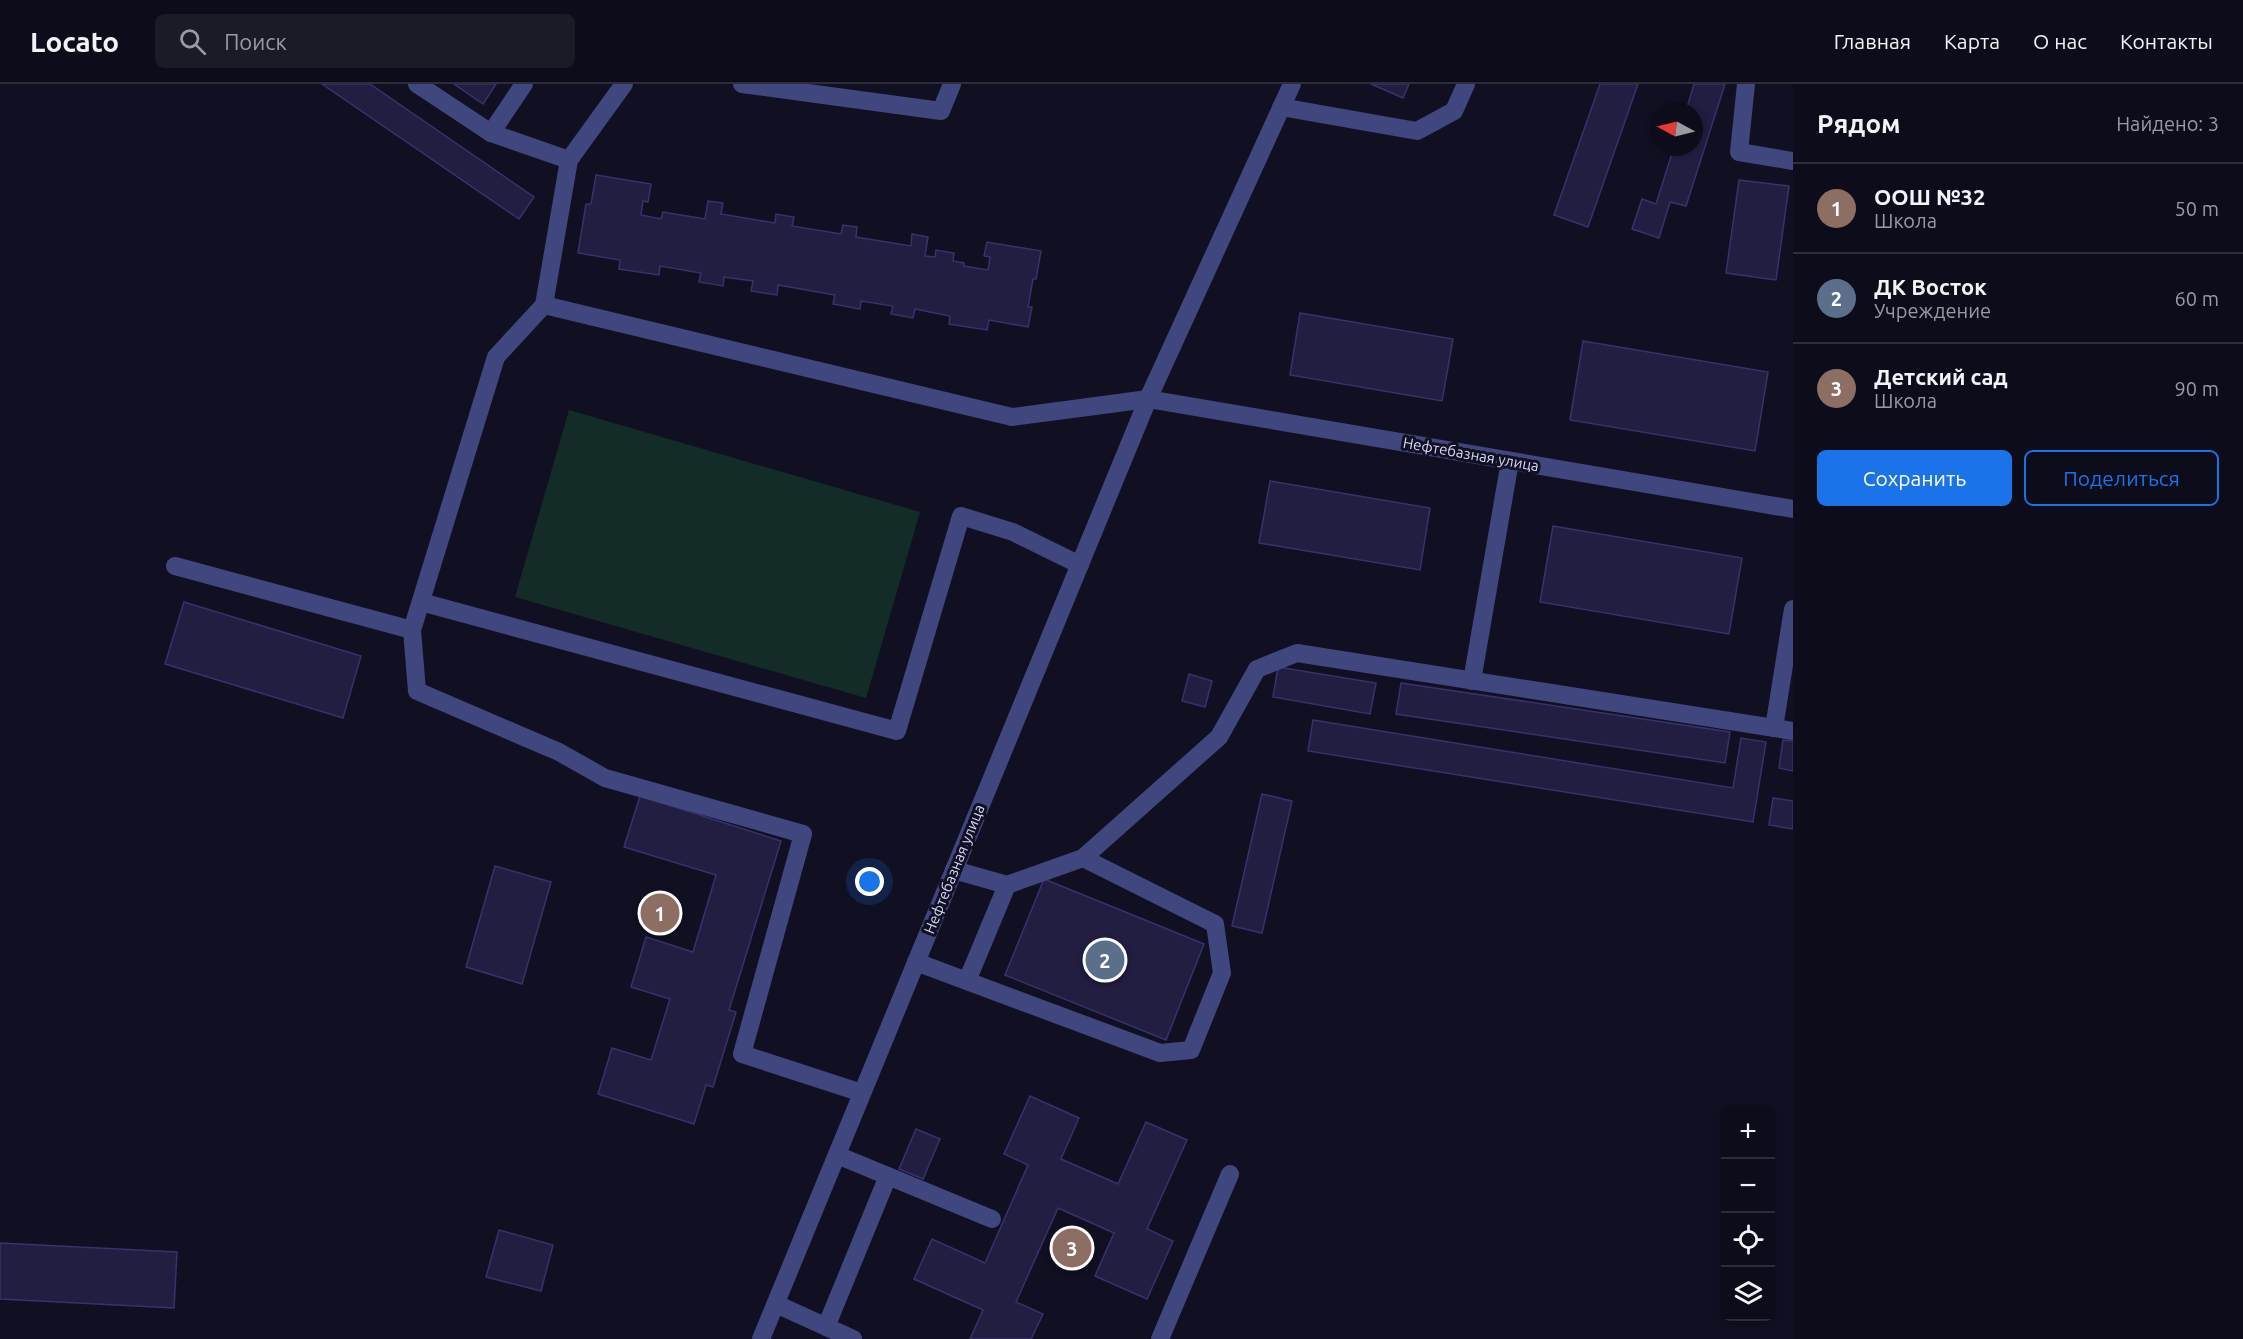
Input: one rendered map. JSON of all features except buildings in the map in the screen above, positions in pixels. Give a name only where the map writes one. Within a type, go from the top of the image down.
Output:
[{"type":"street","points":[[417,84],[491,133],[569,160]]},
{"type":"street","points":[[491,133],[524,84]]},
{"type":"street","points":[[624,84],[569,160],[544,305],[496,357],[412,630],[417,692],[559,752],[605,778],[803,834],[742,1054],[862,1093]]},
{"type":"street","points":[[742,84],[941,111],[952,84]]},
{"type":"street","name":"Нефтебазная улица","points":[[761,1339],[1148,399],[1292,84]]},
{"type":"street","points":[[1281,107],[1417,131],[1454,111],[1466,84]]},
{"type":"street","points":[[1746,84],[1739,152],[1793,161]]},
{"type":"street","points":[[544,305],[1012,417],[1148,399]]},
{"type":"street","name":"Нефтебазная улица","points":[[1148,399],[1793,509]]},
{"type":"street","points":[[1472,681],[1510,461]]},
{"type":"street","points":[[421,602],[897,731],[961,516],[1013,532],[1080,565]]},
{"type":"street","points":[[174,566],[412,630]]},
{"type":"street","points":[[1774,728],[1793,609]]},
{"type":"street","points":[[954,870],[1007,885],[1083,858],[1219,737],[1257,669],[1297,653],[1793,731]]},
{"type":"street","points":[[916,962],[1160,1053],[1191,1050],[1222,973],[1215,924],[1083,858]]},
{"type":"street","points":[[968,981],[1007,885]]},
{"type":"street","points":[[837,1155],[992,1219]]},
{"type":"street","points":[[1160,1339],[1230,1174]]},
{"type":"street","points":[[826,1327],[888,1176]]},
{"type":"street","points":[[776,1304],[853,1339]]},
{"type":"green space","points":[[569,410],[920,512],[866,698],[515,597]]},
{"type":"place","name":"ООШ №32","points":[[660,913]]},
{"type":"place","name":"ДК Восток","points":[[1105,960]]},
{"type":"place","name":"Детский сад","points":[[1072,1248]]}]
